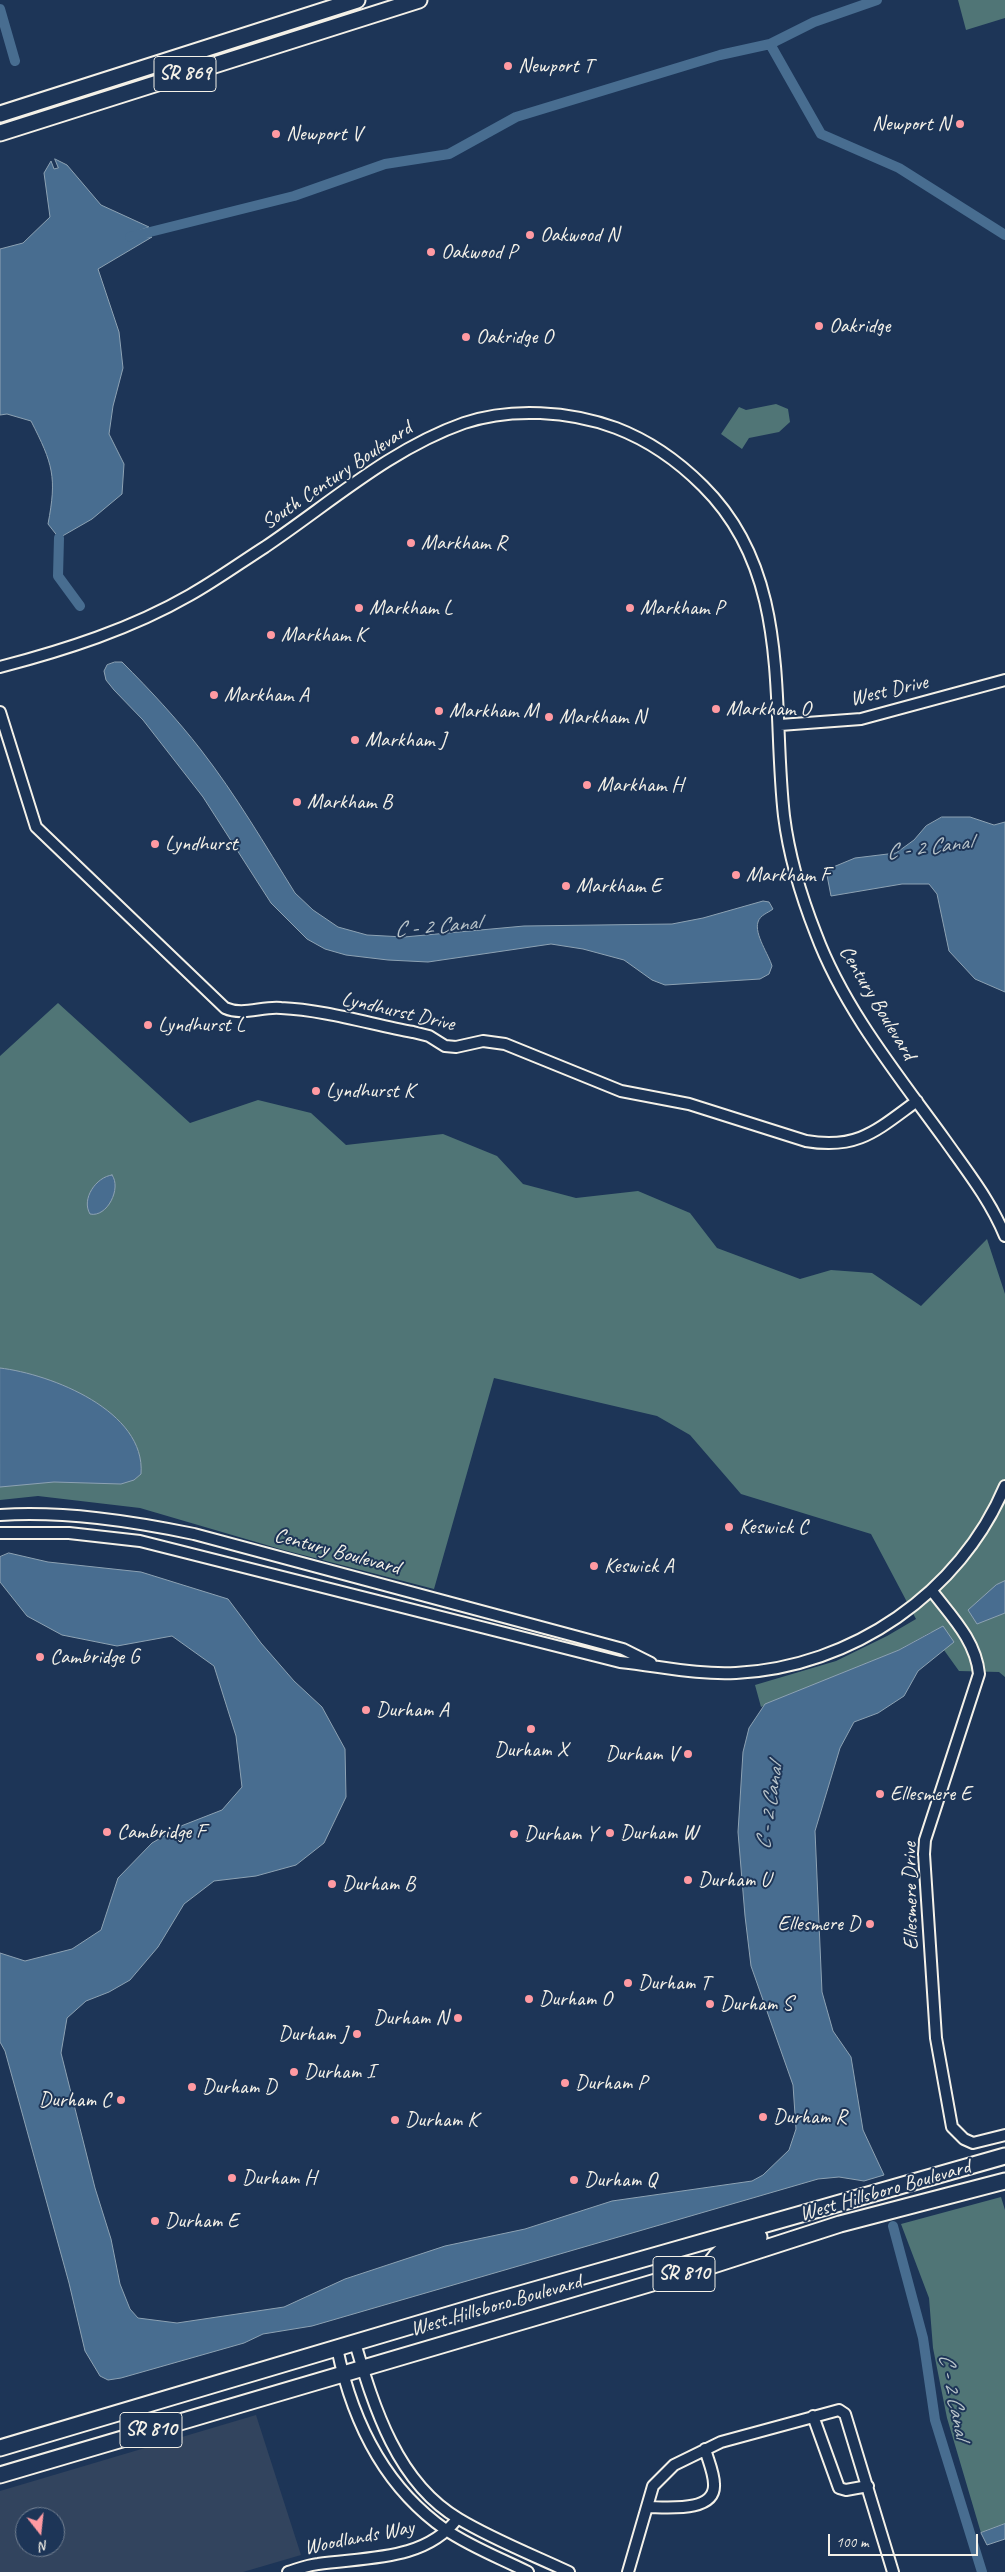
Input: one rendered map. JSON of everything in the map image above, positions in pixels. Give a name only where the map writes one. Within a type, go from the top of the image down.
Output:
[{"type":"main road","name":"SR 869","points":[[0,114],[357,0]]},
{"type":"main road","name":"SR 869","points":[[0,133],[418,0]]},
{"type":"main road","name":"West Hillsboro Boulevard","points":[[0,2448],[337,2348],[1005,2156]]},
{"type":"main road","name":"West Hillsboro Boulevard","points":[[0,2475],[710,2266],[840,2224],[1005,2180]]},
{"type":"main road","points":[[710,2266],[715,2255],[726,2248],[759,2237],[766,2225]]},
{"type":"street","name":"South Century Boulevard","points":[[0,667],[58,652],[118,629],[188,596],[265,547],[383,464],[432,435],[470,421],[513,414],[559,415],[604,424],[651,444],[673,458],[710,493],[731,519],[745,542],[763,585]]},
{"type":"street","name":"Century Boulevard","points":[[763,585],[772,639],[780,725],[781,779],[787,831],[802,895],[817,937],[840,985],[860,1018],[980,1188],[1005,1236]]},
{"type":"street","name":"West Drive","points":[[780,725],[861,719],[1005,680]]},
{"type":"street","name":"Lyndhurst Drive","points":[[0,712],[36,827],[225,1008],[240,1012],[270,1008],[294,1009],[413,1032],[429,1036],[446,1046],[456,1047],[483,1041],[505,1044],[621,1091],[689,1104],[806,1141],[825,1144],[842,1144],[860,1139],[917,1101]]},
{"type":"street","name":"Century Boulevard","points":[[0,1533],[69,1533],[140,1541],[620,1662],[657,1666],[679,1671],[722,1674],[762,1671],[799,1663],[833,1652],[867,1637],[900,1617],[932,1591],[966,1553],[999,1501],[1005,1486]]},
{"type":"street","name":"Century Boulevard","points":[[0,1515],[70,1515],[142,1523],[194,1534],[623,1649],[657,1666]]},
{"type":"street","name":"Ellesmere Drive","points":[[932,1591],[971,1642],[978,1658],[979,1674],[927,1833],[924,1854],[936,2038],[952,2127],[964,2139],[979,2142],[1005,2135]]},
{"type":"street","points":[[355,2343],[378,2415],[407,2470],[427,2493],[457,2518],[569,2572]]},
{"type":"street","points":[[337,2348],[342,2373],[360,2425],[386,2472],[411,2500],[448,2531],[528,2572]]},
{"type":"street","points":[[628,2572],[654,2486],[674,2465],[721,2442],[839,2410],[845,2414],[893,2572]]},
{"type":"street","points":[[814,2416],[839,2488],[846,2490],[868,2486]]},
{"type":"street","points":[[647,2507],[688,2507],[706,2501],[712,2495],[714,2484],[704,2449]]},
{"type":"street","name":"Woodlands Way","points":[[288,2572],[315,2564],[417,2549],[448,2531],[457,2518]]},
{"type":"shaded area","points":[[256,2415],[301,2555],[243,2572],[0,2572],[0,2491]]},
{"type":"green space","points":[[958,0],[1005,0],[1005,18],[966,30]]},
{"type":"green space","points":[[776,404],[788,409],[790,422],[779,432],[749,438],[742,449],[721,434],[739,407],[746,410]]},
{"type":"green space","points":[[58,1003],[190,1123],[258,1100],[311,1113],[346,1145],[443,1134],[497,1156],[523,1184],[576,1198],[638,1191],[690,1213],[717,1248],[800,1279],[831,1270],[872,1273],[921,1306],[987,1239],[1005,1294],[1005,1677],[999,1672],[959,1671],[931,1632],[899,1650],[761,1707],[755,1685],[836,1661],[887,1636],[916,1619],[871,1534],[741,1494],[690,1435],[657,1416],[494,1378],[434,1589],[280,1549],[140,1508],[38,1496],[0,1500],[0,1056]]},
{"type":"green space","points":[[1001,2197],[1005,2210],[1005,2524],[981,2533],[947,2418],[933,2348],[929,2298],[901,2224]]},
{"type":"water","points":[[55,159],[67,165],[101,205],[149,227],[130,234],[130,237],[152,237],[98,269],[119,332],[123,368],[113,406],[109,434],[124,464],[122,494],[92,519],[59,538],[48,524],[52,494],[51,471],[44,449],[31,421],[7,414],[0,415],[0,249],[23,243],[50,217],[44,173],[51,161],[54,169],[58,168]]},
{"type":"water","points":[[122,662],[173,716],[201,750],[238,802],[295,893],[313,910],[338,927],[367,935],[404,937],[524,926],[672,924],[703,918],[763,901],[769,902],[773,909],[760,918],[757,927],[772,966],[769,974],[760,979],[665,985],[652,980],[624,960],[583,949],[551,944],[428,962],[346,955],[325,949],[307,939],[271,903],[203,797],[143,720],[106,680],[104,671],[107,665]]},
{"type":"water","points":[[942,817],[970,817],[994,825],[1005,822],[1005,992],[975,979],[949,951],[937,894],[929,884],[902,884],[831,896],[826,870],[855,858],[896,853],[914,840],[926,826]]},
{"type":"water","points":[[112,1175],[115,1187],[111,1201],[102,1211],[90,1214],[87,1202],[92,1190],[101,1180]]},
{"type":"water","points":[[0,1368],[44,1378],[91,1400],[112,1414],[128,1432],[138,1452],[141,1474],[134,1480],[121,1484],[54,1482],[0,1487]]},
{"type":"water","points":[[9,1553],[48,1562],[141,1572],[228,1599],[261,1643],[294,1681],[322,1707],[345,1749],[346,1797],[324,1843],[296,1865],[256,1876],[214,1881],[184,1904],[158,1947],[130,1980],[109,1992],[86,2001],[67,2018],[61,2053],[95,2188],[111,2239],[120,2284],[130,2309],[138,2318],[177,2323],[284,2307],[345,2279],[445,2246],[525,2229],[612,2201],[752,2181],[763,2175],[789,2150],[796,2129],[793,2085],[751,1966],[745,1916],[738,1832],[743,1752],[749,1728],[765,1704],[899,1650],[943,1626],[954,1642],[918,1671],[904,1696],[878,1713],[854,1722],[840,1748],[815,1831],[822,1992],[833,2031],[851,2057],[863,2130],[884,2175],[864,2181],[839,2177],[818,2179],[312,2326],[263,2334],[244,2343],[121,2378],[108,2380],[100,2376],[85,2351],[69,2283],[5,2051],[0,2042],[0,1953],[25,1961],[72,1949],[101,1930],[118,1878],[152,1843],[181,1826],[222,1810],[242,1787],[236,1736],[214,1666],[172,1636],[117,1646],[62,1635],[27,1616],[0,1582],[0,1557]]},
{"type":"water","points":[[1005,1581],[1005,1613],[977,1624],[968,1610],[996,1585]]},
{"type":"water","points":[[1005,2524],[1005,2539],[987,2545],[981,2533]]},
{"type":"waterway","points":[[770,44],[814,22],[877,0]]},
{"type":"waterway","points":[[0,9],[15,61]]},
{"type":"waterway","points":[[130,237],[294,196],[385,164],[449,154],[516,117],[720,55],[770,44],[821,134],[899,168],[1005,235]]},
{"type":"waterway","name":"C - 2 Canal","points":[[59,538],[58,576],[80,606]]},
{"type":"waterway","name":"C - 2 Canal","points":[[893,2226],[923,2338],[935,2420],[982,2572]]},
{"type":"place","name":"Newport T","points":[[508,66]]},
{"type":"place","name":"Newport N","points":[[960,124]]},
{"type":"place","name":"Newport V","points":[[276,134]]},
{"type":"place","name":"Oakwood N","points":[[530,235]]},
{"type":"place","name":"Oakwood P","points":[[431,252]]},
{"type":"place","name":"Oakridge","points":[[819,326]]},
{"type":"place","name":"Oakridge O","points":[[466,337]]},
{"type":"place","name":"Markham R","points":[[411,543]]},
{"type":"place","name":"Markham L","points":[[359,608]]},
{"type":"place","name":"Markham P","points":[[630,608]]},
{"type":"place","name":"Markham K","points":[[271,635]]},
{"type":"place","name":"Markham A","points":[[214,695]]},
{"type":"place","name":"Markham O","points":[[716,709]]},
{"type":"place","name":"Markham M","points":[[439,711]]},
{"type":"place","name":"Markham N","points":[[549,717]]},
{"type":"place","name":"Markham J","points":[[355,740]]},
{"type":"place","name":"Markham H","points":[[587,785]]},
{"type":"place","name":"Markham B","points":[[297,802]]},
{"type":"place","name":"Lyndhurst","points":[[155,844]]},
{"type":"place","name":"Markham F","points":[[736,875]]},
{"type":"place","name":"Markham E","points":[[566,886]]},
{"type":"place","name":"Lyndhurst L","points":[[148,1025]]},
{"type":"place","name":"Lyndhurst K","points":[[316,1091]]},
{"type":"place","name":"Keswick C","points":[[729,1527]]},
{"type":"place","name":"Keswick A","points":[[594,1566]]},
{"type":"place","name":"Cambridge G","points":[[40,1657]]},
{"type":"place","name":"Durham A","points":[[366,1710]]},
{"type":"place","name":"Durham X","points":[[531,1729]]},
{"type":"place","name":"Durham V","points":[[688,1754]]},
{"type":"place","name":"Ellesmere E","points":[[880,1794]]},
{"type":"place","name":"Cambridge F","points":[[107,1832]]},
{"type":"place","name":"Durham W","points":[[610,1833]]},
{"type":"place","name":"Durham Y","points":[[514,1834]]},
{"type":"place","name":"Durham U","points":[[688,1880]]},
{"type":"place","name":"Durham B","points":[[332,1884]]},
{"type":"place","name":"Ellesmere D","points":[[870,1924]]},
{"type":"place","name":"Durham T","points":[[628,1983]]},
{"type":"place","name":"Durham O","points":[[529,1999]]},
{"type":"place","name":"Durham S","points":[[710,2004]]},
{"type":"place","name":"Durham N","points":[[458,2018]]},
{"type":"place","name":"Durham J","points":[[357,2034]]},
{"type":"place","name":"Durham I","points":[[294,2072]]},
{"type":"place","name":"Durham P","points":[[565,2083]]},
{"type":"place","name":"Durham D","points":[[192,2087]]},
{"type":"place","name":"Durham C","points":[[121,2100]]},
{"type":"place","name":"Durham R","points":[[763,2117]]},
{"type":"place","name":"Durham K","points":[[395,2120]]},
{"type":"place","name":"Durham H","points":[[232,2178]]},
{"type":"place","name":"Durham Q","points":[[574,2180]]},
{"type":"place","name":"Durham E","points":[[155,2221]]}]
